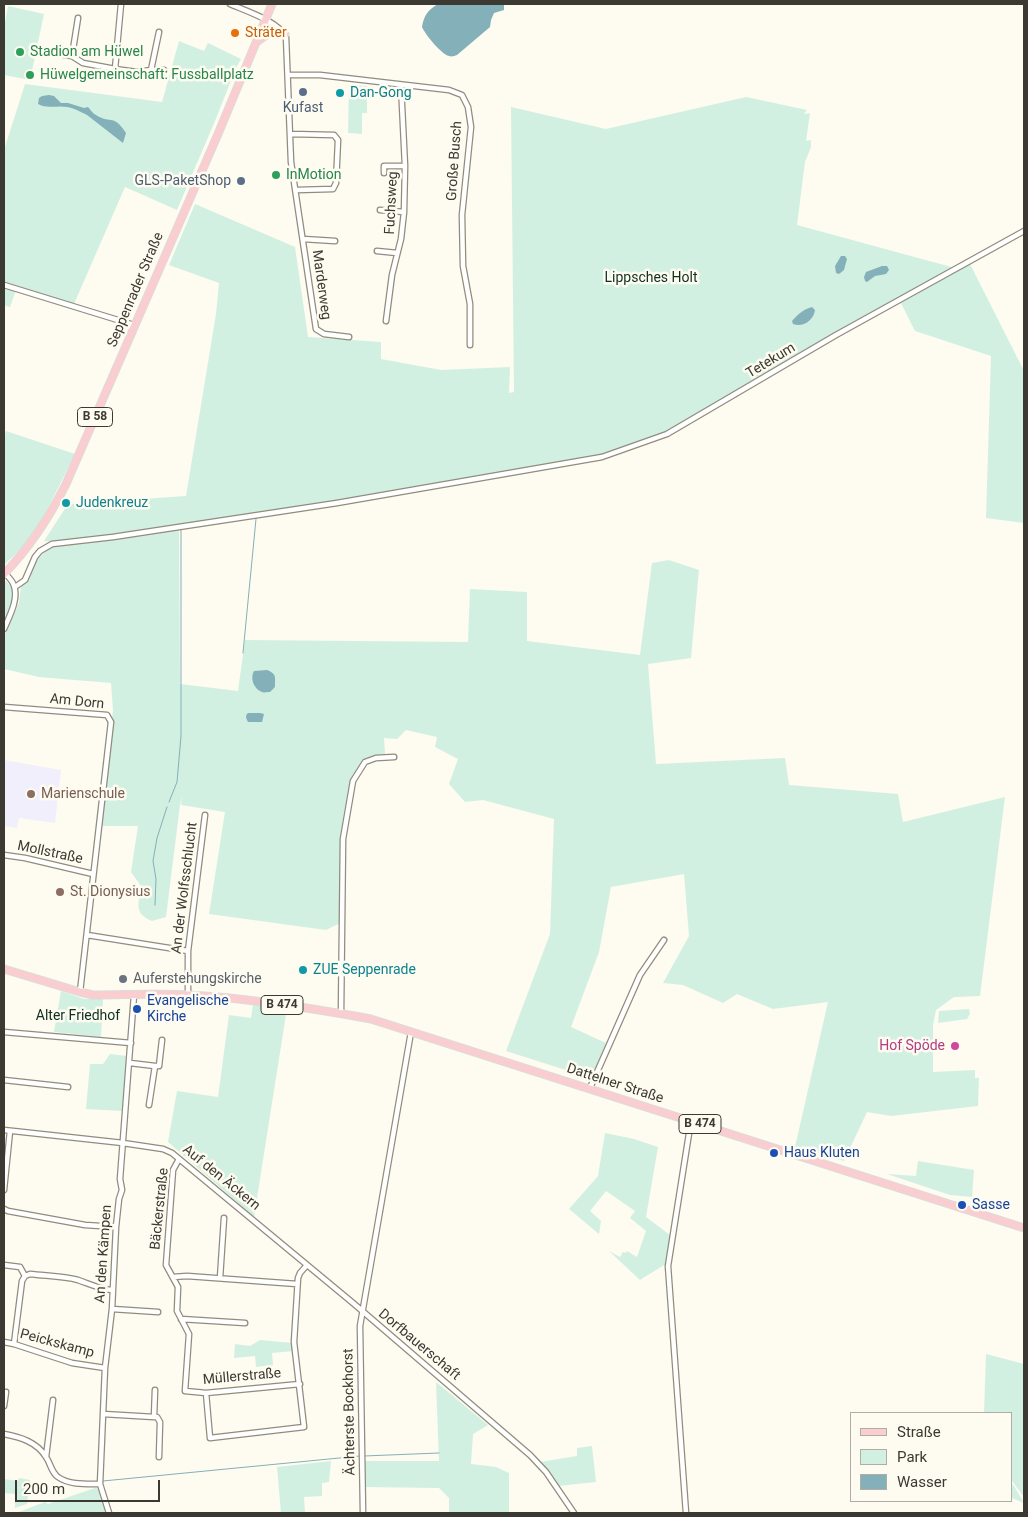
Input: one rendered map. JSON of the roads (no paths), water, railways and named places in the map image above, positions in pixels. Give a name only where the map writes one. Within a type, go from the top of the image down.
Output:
[{"type":"main road","name":"Seppenrader Straße","points":[[4,573],[36,537],[52,512],[79,455],[218,134],[272,4]]},
{"type":"main road","points":[[255,44],[270,33],[285,34]]},
{"type":"main road","name":"Dattelner Straße","points":[[4,969],[93,995],[188,994],[250,1000],[371,1019],[1024,1228]]},
{"type":"street","points":[[115,69],[121,4]]},
{"type":"street","points":[[231,4],[266,20],[285,34]]},
{"type":"street","points":[[72,56],[78,18]]},
{"type":"street","points":[[151,70],[159,32]]},
{"type":"street","name":"Marderweg","points":[[285,34],[292,162],[316,329],[324,334],[350,337]]},
{"type":"street","points":[[38,50],[72,56],[83,64],[137,72],[164,70]]},
{"type":"street","name":"Große Busch","points":[[288,75],[320,75],[449,90],[462,94],[468,106],[471,127],[462,215],[464,266],[470,304],[470,345]]},
{"type":"street","name":"Fuchsweg","points":[[386,321],[392,275],[402,239],[404,212],[405,166],[401,85]]},
{"type":"street","points":[[290,134],[334,135],[338,140],[336,183],[333,189],[297,190]]},
{"type":"street","points":[[384,173],[384,166],[405,166]]},
{"type":"street","points":[[380,210],[404,212]]},
{"type":"street","name":"Tetekum","points":[[15,588],[25,580],[40,550],[52,544],[114,537],[337,503],[602,457],[667,434],[836,335],[1024,231]]},
{"type":"street","name":"Marderweg","points":[[303,240],[335,241]]},
{"type":"street","points":[[377,251],[398,253]]},
{"type":"street","points":[[4,285],[134,325]]},
{"type":"street","points":[[4,573],[15,588],[16,596],[4,629]]},
{"type":"street","name":"Am Dorn","points":[[4,707],[107,715],[109,717],[111,722],[93,874]]},
{"type":"street","points":[[341,1014],[342,839],[352,781],[365,762],[376,758],[394,757]]},
{"type":"street","name":"An der Wolfsschlucht","points":[[188,994],[188,951],[205,815]]},
{"type":"street","name":"Mollstraße","points":[[4,855],[93,874],[80,992]]},
{"type":"street","points":[[87,935],[188,951]]},
{"type":"street","points":[[590,1088],[640,976],[664,940]]},
{"type":"street","name":"An den Kämpen","points":[[109,1513],[100,1484],[105,1368],[112,1310],[116,1227],[119,1199],[122,1190],[120,1179],[134,996]]},
{"type":"street","points":[[4,1032],[131,1043]]},
{"type":"street","name":"Dorfbauerschaft","points":[[411,1032],[363,1312],[540,1464],[574,1513]]},
{"type":"street","points":[[130,1064],[159,1066],[162,1040]]},
{"type":"street","points":[[150,1105],[155,1066]]},
{"type":"street","points":[[4,1080],[68,1088]]},
{"type":"street","points":[[686,1513],[668,1266],[691,1121]]},
{"type":"street","name":"Auf den Äckern","points":[[4,1130],[123,1143],[164,1149],[172,1153],[226,1196],[363,1312]]},
{"type":"street","points":[[4,1190],[10,1131]]},
{"type":"street","name":"Bäckerstraße","points":[[179,1158],[173,1170],[166,1265],[178,1287],[177,1311],[188,1334],[185,1391]]},
{"type":"street","points":[[4,1209],[85,1225],[116,1227]]},
{"type":"street","points":[[220,1278],[224,1218]]},
{"type":"street","points":[[4,1264],[20,1267],[25,1276]]},
{"type":"street","points":[[206,1393],[210,1438],[304,1428],[294,1342],[298,1284],[300,1273],[307,1265]]},
{"type":"street","points":[[14,1344],[22,1281],[25,1276],[30,1274],[77,1280],[97,1288],[112,1290]]},
{"type":"street","points":[[173,1277],[187,1276],[298,1284]]},
{"type":"street","points":[[112,1310],[158,1312]]},
{"type":"street","name":"Ächterste Bockhorst","points":[[363,1312],[360,1326],[363,1513]]},
{"type":"street","points":[[181,1318],[245,1323]]},
{"type":"street","name":"Peickskamp","points":[[4,1342],[72,1363],[105,1368]]},
{"type":"street","name":"Müllerstraße","points":[[185,1391],[206,1393],[300,1384]]},
{"type":"street","points":[[154,1416],[155,1390]]},
{"type":"street","points":[[4,1406],[6,1392]]},
{"type":"street","points":[[46,1457],[53,1400]]},
{"type":"street","points":[[103,1414],[157,1417],[160,1422],[159,1457]]},
{"type":"street","points":[[4,1434],[26,1439],[37,1447],[46,1457],[54,1473],[62,1480],[100,1484]]},
{"type":"water","points":[[438,4],[504,4],[504,10],[494,13],[490,27],[457,55],[451,56],[438,48],[422,27],[427,13]]},
{"type":"water","points":[[49,95],[54,96],[61,103],[84,108],[88,107],[101,118],[115,121],[126,133],[123,143],[87,115],[77,110],[38,104],[39,98]]},
{"type":"water","points":[[841,256],[845,256],[847,259],[844,270],[839,274],[836,273],[835,266]]},
{"type":"water","points":[[887,266],[889,270],[886,274],[875,276],[867,282],[865,281],[866,272]]},
{"type":"water","points":[[812,307],[815,310],[810,320],[801,325],[793,324],[792,321],[799,314]]},
{"type":"water","points":[[267,670],[275,676],[275,687],[270,692],[263,692],[254,686],[252,679],[254,671]]},
{"type":"water","points":[[248,713],[264,714],[262,722],[248,722],[246,715]]},
{"type":"waterway","points":[[243,653],[256,519]]},
{"type":"waterway","points":[[169,802],[177,782],[181,736],[181,530]]},
{"type":"waterway","points":[[155,905],[156,879],[153,861],[157,838],[167,807]]},
{"type":"waterway","points":[[364,1456],[439,1453]]},
{"type":"waterway","points":[[103,1481],[360,1456]]},
{"type":"place","name":"Sträter","points":[[235,33]]},
{"type":"place","name":"Stadion am Hüwel","points":[[20,52]]},
{"type":"place","name":"Hüwelgemeinschaft: Fussballplatz","points":[[30,75]]},
{"type":"place","name":"Kufast","points":[[303,92]]},
{"type":"place","name":"Dan-Gong","points":[[340,93]]},
{"type":"place","name":"InMotion","points":[[276,175]]},
{"type":"place","name":"GLS-PaketShop","points":[[241,181]]},
{"type":"place","name":"Judenkreuz","points":[[66,503]]},
{"type":"place","name":"Marienschule","points":[[31,794]]},
{"type":"place","name":"St. Dionysius","points":[[60,892]]},
{"type":"place","name":"ZUE Seppenrade","points":[[303,970]]},
{"type":"place","name":"Auferstehungskirche","points":[[123,979]]},
{"type":"place","name":"Evangelische Kirche","points":[[137,1009]]},
{"type":"place","name":"Hof Spöde","points":[[955,1046]]},
{"type":"place","name":"Haus Kluten","points":[[774,1153]]},
{"type":"place","name":"Sasse","points":[[962,1205]]},
{"type":"park label","name":"Lippsches Holt","points":[[651,278]]},
{"type":"park label","name":"Alter Friedhof","points":[[78,1016]]}]
